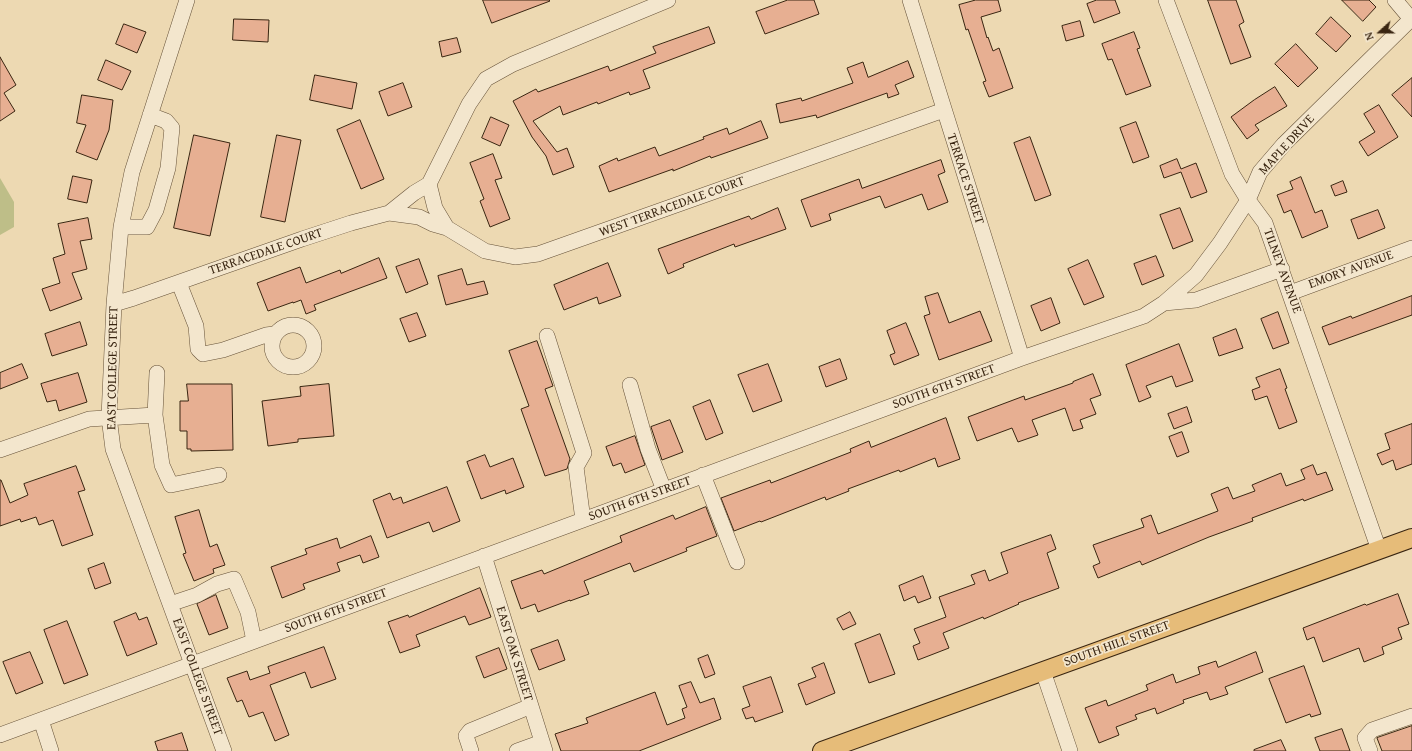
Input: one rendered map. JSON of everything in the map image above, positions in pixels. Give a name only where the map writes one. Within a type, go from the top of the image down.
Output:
[{"type":"main road","name":"SOUTH HILL STREET","points":[[822,751],[1412,538]]},
{"type":"street","name":"EAST COLLEGE STREET","points":[[186,0],[132,172],[121,227],[114,304],[109,417],[113,449],[224,751]]},
{"type":"street","points":[[429,184],[469,104],[486,79],[512,64],[668,0]]},
{"type":"street","name":"TERRACE STREET","points":[[910,0],[1022,358]]},
{"type":"street","name":"TILNEY AVENUE","points":[[1166,0],[1232,174],[1248,200],[1265,223],[1379,550]]},
{"type":"street","points":[[1395,0],[1411,18]]},
{"type":"street","name":"MAPLE DRIVE","points":[[1164,303],[1196,275],[1220,243],[1248,200],[1260,172],[1284,144],[1411,18]]},
{"type":"street","name":"WEST TERRACEDALE COURT","points":[[429,184],[435,208],[447,228],[485,251],[515,257],[538,254],[944,110]]},
{"type":"street","points":[[121,227],[147,227],[156,210],[168,168],[172,128],[166,120],[150,115]]},
{"type":"street","name":"TERRACEDALE COURT","points":[[114,304],[302,239],[388,213],[414,193],[429,184]]},
{"type":"street","points":[[388,213],[419,218],[447,228]]},
{"type":"street","name":"EMORY AVENUE","points":[[1290,293],[1412,248]]},
{"type":"street","name":"SOUTH 6TH STREET","points":[[0,735],[1022,358],[1144,316],[1164,303],[1196,300],[1282,269]]},
{"type":"street","points":[[178,282],[196,326],[198,349],[203,354],[223,350],[266,335],[274,334]]},
{"type":"street","points":[[547,336],[584,453],[576,467],[583,520]]},
{"type":"street","points":[[157,373],[155,415],[162,465],[171,485],[219,475]]},
{"type":"street","points":[[630,384],[648,448],[664,490]]},
{"type":"street","points":[[0,450],[89,419],[155,415]]},
{"type":"street","points":[[703,475],[737,562]]},
{"type":"street","name":"EAST OAK STREET","points":[[484,556],[543,747]]},
{"type":"street","points":[[170,604],[197,595],[217,584],[234,579],[248,612],[254,641]]},
{"type":"street","points":[[1043,671],[1070,751]]},
{"type":"street","points":[[471,751],[466,736],[470,731],[531,706]]},
{"type":"street","points":[[1370,751],[1366,738],[1372,730],[1412,716]]},
{"type":"street","points":[[41,720],[51,751]]},
{"type":"street","points":[[517,751],[543,747]]},
{"type":"green space","points":[[0,178],[14,202],[14,227],[0,235]]},
{"type":"building","points":[[483,0],[549,0],[550,1],[492,23]]},
{"type":"building","points":[[788,0],[814,0],[819,14],[765,34],[756,12]]},
{"type":"building","points":[[976,0],[998,0],[1001,11],[981,17],[987,38],[988,37],[993,51],[999,48],[1013,88],[989,97],[983,82],[986,81],[968,29],[966,30],[959,5]]},
{"type":"building","points":[[1097,0],[1115,0],[1120,13],[1094,23],[1087,4]]},
{"type":"building","points":[[1208,0],[1236,0],[1244,22],[1239,25],[1251,57],[1231,64]]},
{"type":"building","points":[[1342,0],[1369,0],[1376,7],[1363,21]]},
{"type":"building","points":[[1331,17],[1351,36],[1336,52],[1316,34]]},
{"type":"building","points":[[234,19],[269,20],[268,42],[233,40]]},
{"type":"building","points":[[1080,21],[1084,36],[1066,41],[1062,26]]},
{"type":"building","points":[[124,24],[146,32],[137,53],[116,44]]},
{"type":"building","points":[[709,27],[715,43],[643,70],[650,88],[630,95],[629,92],[563,115],[560,106],[533,121],[557,152],[567,148],[574,167],[553,175],[546,156],[532,137],[513,101],[536,89],[538,92],[608,66],[610,71],[656,53],[653,47]]},
{"type":"building","points":[[1134,32],[1140,48],[1137,49],[1151,86],[1126,95],[1112,59],[1108,60],[1102,44]]},
{"type":"building","points":[[457,38],[461,52],[442,57],[439,42]]},
{"type":"building","points":[[1296,44],[1318,68],[1298,87],[1275,64]]},
{"type":"building","points":[[0,57],[16,85],[4,93],[15,111],[0,121]]},
{"type":"building","points":[[106,60],[131,71],[122,90],[98,80]]},
{"type":"building","points":[[908,61],[914,77],[895,85],[899,94],[888,98],[887,93],[817,118],[816,115],[780,123],[776,104],[801,98],[802,101],[853,83],[847,68],[863,62],[868,77]]},
{"type":"building","points":[[315,75],[357,83],[352,109],[310,100]]},
{"type":"building","points":[[1412,78],[1412,117],[1392,95]]},
{"type":"building","points":[[403,83],[412,107],[388,116],[379,92]]},
{"type":"building","points":[[1275,87],[1287,106],[1255,125],[1259,130],[1247,139],[1231,117]]},
{"type":"building","points":[[82,95],[113,100],[109,130],[97,160],[76,152],[86,125],[77,123]]},
{"type":"building","points":[[1379,105],[1398,137],[1368,156],[1359,142],[1375,132],[1364,114]]},
{"type":"building","points":[[491,117],[509,125],[500,146],[482,138]]},
{"type":"building","points":[[360,120],[384,179],[361,189],[337,130]]},
{"type":"building","points":[[761,121],[768,138],[711,158],[710,156],[673,171],[673,169],[609,192],[599,166],[617,158],[618,161],[655,147],[659,156],[704,139],[703,137],[727,128],[729,134]]},
{"type":"building","points":[[1136,122],[1149,157],[1133,163],[1120,128]]},
{"type":"building","points":[[194,135],[230,143],[210,236],[174,228]]},
{"type":"building","points":[[277,135],[301,140],[285,222],[261,217]]},
{"type":"building","points":[[1030,137],[1051,195],[1035,201],[1014,143]]},
{"type":"building","points":[[493,154],[502,178],[495,180],[510,219],[490,227],[480,201],[484,199],[470,163]]},
{"type":"building","points":[[1177,159],[1181,169],[1196,163],[1207,192],[1191,198],[1181,172],[1164,178],[1160,166]]},
{"type":"building","points":[[941,160],[945,172],[938,175],[948,202],[928,210],[922,194],[885,208],[880,196],[829,214],[831,220],[811,227],[801,200],[859,179],[862,188]]},
{"type":"building","points":[[73,176],[92,180],[87,203],[68,199]]},
{"type":"building","points":[[1301,177],[1315,213],[1322,210],[1328,227],[1302,238],[1291,210],[1284,213],[1277,195],[1293,189],[1290,182]]},
{"type":"building","points":[[1343,181],[1347,192],[1335,196],[1331,186]]},
{"type":"building","points":[[778,208],[786,229],[735,247],[734,244],[683,264],[684,267],[668,274],[658,249],[749,216],[751,219]]},
{"type":"building","points":[[1180,208],[1193,241],[1173,249],[1160,215]]},
{"type":"building","points":[[1378,210],[1385,228],[1358,239],[1351,220]]},
{"type":"building","points":[[88,218],[92,239],[80,241],[87,269],[72,273],[82,299],[50,311],[42,289],[60,283],[53,258],[65,254],[58,224]]},
{"type":"building","points":[[1156,256],[1164,276],[1142,285],[1134,264]]},
{"type":"building","points":[[379,258],[387,278],[314,305],[316,310],[306,314],[301,300],[268,311],[257,283],[300,267],[306,283],[340,270],[341,273]]},
{"type":"building","points":[[419,259],[428,284],[406,293],[396,267]]},
{"type":"building","points":[[1088,260],[1104,297],[1084,305],[1068,269]]},
{"type":"building","points":[[608,263],[621,296],[599,304],[597,297],[564,310],[554,285]]},
{"type":"building","points":[[462,269],[467,285],[484,281],[488,294],[446,305],[438,276]]},
{"type":"building","points":[[938,293],[949,323],[980,311],[992,341],[939,360],[924,316],[930,314],[925,297]]},
{"type":"building","points":[[1412,296],[1412,315],[1329,345],[1322,327],[1351,316],[1352,318]]},
{"type":"building","points":[[1051,298],[1060,323],[1041,331],[1031,306]]},
{"type":"building","points":[[1278,312],[1289,343],[1273,349],[1261,319]]},
{"type":"building","points":[[417,313],[426,336],[409,342],[400,319]]},
{"type":"building","points":[[80,322],[87,345],[52,356],[45,334]]},
{"type":"building","points":[[906,323],[919,355],[894,365],[890,355],[895,353],[887,331]]},
{"type":"building","points":[[1236,329],[1243,348],[1219,356],[1213,338]]},
{"type":"building","points":[[537,341],[553,386],[545,389],[570,459],[567,469],[545,476],[521,409],[529,406],[509,351]]},
{"type":"building","points":[[1179,344],[1193,381],[1176,387],[1172,376],[1146,386],[1151,397],[1139,402],[1126,365]]},
{"type":"building","points":[[840,359],[847,379],[826,387],[819,367]]},
{"type":"building","points":[[22,364],[28,378],[0,389],[0,373]]},
{"type":"building","points":[[768,364],[782,401],[753,412],[738,375]]},
{"type":"building","points":[[1280,369],[1287,388],[1285,389],[1297,422],[1279,429],[1267,396],[1255,400],[1252,390],[1260,387],[1256,378]]},
{"type":"building","points":[[78,373],[87,402],[59,411],[56,400],[47,402],[41,384]]},
{"type":"building","points":[[1093,374],[1101,395],[1090,399],[1096,414],[1080,420],[1083,428],[1073,431],[1065,408],[1032,420],[1038,435],[1018,442],[1012,428],[977,441],[968,417],[1024,396],[1025,400],[1073,383]]},
{"type":"building","points":[[187,384],[232,384],[233,450],[191,451],[191,449],[187,449],[187,431],[180,431],[180,401],[188,401]]},
{"type":"building","points":[[329,384],[334,436],[298,439],[298,442],[268,446],[262,401],[301,396],[300,387]]},
{"type":"building","points":[[710,400],[723,433],[706,440],[693,407]]},
{"type":"building","points":[[1187,407],[1192,422],[1174,429],[1168,414]]},
{"type":"building","points":[[946,418],[960,459],[938,467],[935,458],[900,472],[899,470],[848,489],[849,491],[826,500],[825,497],[734,531],[721,498],[770,480],[771,483],[851,452],[850,449],[869,441],[871,447]]},
{"type":"building","points":[[670,420],[683,452],[662,460],[651,427]]},
{"type":"building","points":[[1412,424],[1412,464],[1396,470],[1393,460],[1382,465],[1377,454],[1390,449],[1385,434]]},
{"type":"building","points":[[1182,432],[1189,452],[1177,457],[1169,437]]},
{"type":"building","points":[[635,436],[645,465],[625,473],[621,463],[613,466],[606,447]]},
{"type":"building","points":[[485,455],[490,467],[513,458],[524,487],[506,494],[505,490],[481,499],[467,462]]},
{"type":"building","points":[[1313,465],[1317,475],[1326,472],[1333,490],[1304,501],[1303,499],[1252,518],[1253,521],[1209,537],[1142,565],[1140,561],[1098,578],[1093,566],[1100,563],[1093,545],[1144,527],[1141,519],[1151,515],[1158,534],[1218,511],[1211,494],[1228,487],[1233,499],[1255,491],[1252,485],[1281,473],[1286,486],[1305,479],[1301,470]]},
{"type":"building","points":[[76,466],[85,490],[78,492],[93,535],[62,546],[53,520],[39,525],[36,517],[21,522],[20,519],[0,526],[0,480],[10,503],[28,495],[24,484]]},
{"type":"building","points":[[447,487],[460,521],[433,532],[429,522],[387,538],[373,500],[390,493],[393,500],[401,497],[403,503]]},
{"type":"building","points":[[706,507],[717,536],[686,548],[687,551],[634,572],[630,563],[584,581],[589,594],[538,612],[535,604],[521,609],[511,581],[542,570],[544,574],[622,542],[620,536],[673,515],[675,519]]},
{"type":"building","points":[[199,510],[210,547],[217,544],[225,565],[213,569],[214,573],[194,581],[183,554],[186,553],[175,517]]},
{"type":"building","points":[[1051,535],[1056,549],[1047,553],[1059,588],[1018,603],[1019,604],[984,619],[983,617],[943,633],[949,648],[918,660],[913,646],[920,643],[914,629],[946,617],[939,597],[975,584],[971,575],[985,570],[989,581],[1008,573],[1001,553]]},
{"type":"building","points":[[371,536],[379,557],[363,563],[360,555],[337,563],[340,571],[303,584],[305,589],[282,598],[271,567],[307,554],[305,549],[337,538],[340,548]]},
{"type":"building","points":[[104,563],[111,583],[95,589],[88,569]]},
{"type":"building","points":[[923,576],[931,598],[918,603],[915,596],[904,601],[899,586]]},
{"type":"building","points":[[480,588],[491,617],[469,625],[465,616],[416,635],[420,646],[400,653],[388,622],[408,615],[409,617]]},
{"type":"building","points":[[1398,594],[1409,624],[1398,628],[1402,639],[1382,647],[1384,654],[1364,662],[1359,648],[1323,662],[1314,637],[1307,640],[1303,628],[1365,604],[1366,605]]},
{"type":"building","points":[[216,595],[228,628],[209,635],[197,604]]},
{"type":"building","points":[[850,612],[856,624],[843,630],[837,619]]},
{"type":"building","points":[[136,613],[139,620],[147,617],[157,644],[127,656],[114,622]]},
{"type":"building","points":[[67,621],[88,675],[64,684],[44,630]]},
{"type":"building","points":[[880,634],[895,674],[869,683],[855,644]]},
{"type":"building","points":[[558,640],[565,660],[539,670],[531,650]]},
{"type":"building","points":[[324,647],[336,679],[311,688],[305,672],[270,685],[289,735],[275,741],[263,712],[249,717],[242,700],[237,702],[227,678],[247,671],[250,680],[270,673],[268,667]]},
{"type":"building","points":[[499,648],[507,669],[484,678],[476,657]]},
{"type":"building","points":[[30,652],[43,683],[16,694],[3,662]]},
{"type":"building","points":[[1256,652],[1263,672],[1225,687],[1228,694],[1210,700],[1207,692],[1183,700],[1184,703],[1157,714],[1155,708],[1135,715],[1137,719],[1116,727],[1119,735],[1099,743],[1085,708],[1106,700],[1108,706],[1148,690],[1146,685],[1173,674],[1176,683],[1200,674],[1198,667],[1216,661],[1218,667]]},
{"type":"building","points":[[708,655],[715,674],[705,678],[698,659]]},
{"type":"building","points":[[824,663],[835,693],[806,705],[798,684],[816,677],[812,668]]},
{"type":"building","points":[[1304,666],[1321,714],[1311,717],[1310,714],[1286,723],[1269,679]]},
{"type":"building","points":[[771,677],[783,712],[755,722],[753,717],[746,719],[742,709],[750,706],[743,687]]},
{"type":"building","points":[[691,682],[700,703],[714,698],[721,719],[639,751],[561,751],[555,734],[588,723],[586,718],[655,692],[667,725],[685,718],[682,709],[687,707],[679,686]]},
{"type":"building","points":[[1412,726],[1412,751],[1382,751],[1377,738]]},
{"type":"building","points":[[1342,729],[1350,751],[1320,751],[1315,738]]},
{"type":"building","points":[[182,733],[188,751],[158,751],[155,742]]},
{"type":"building","points":[[1281,740],[1286,751],[1254,751],[1254,750]]}]
